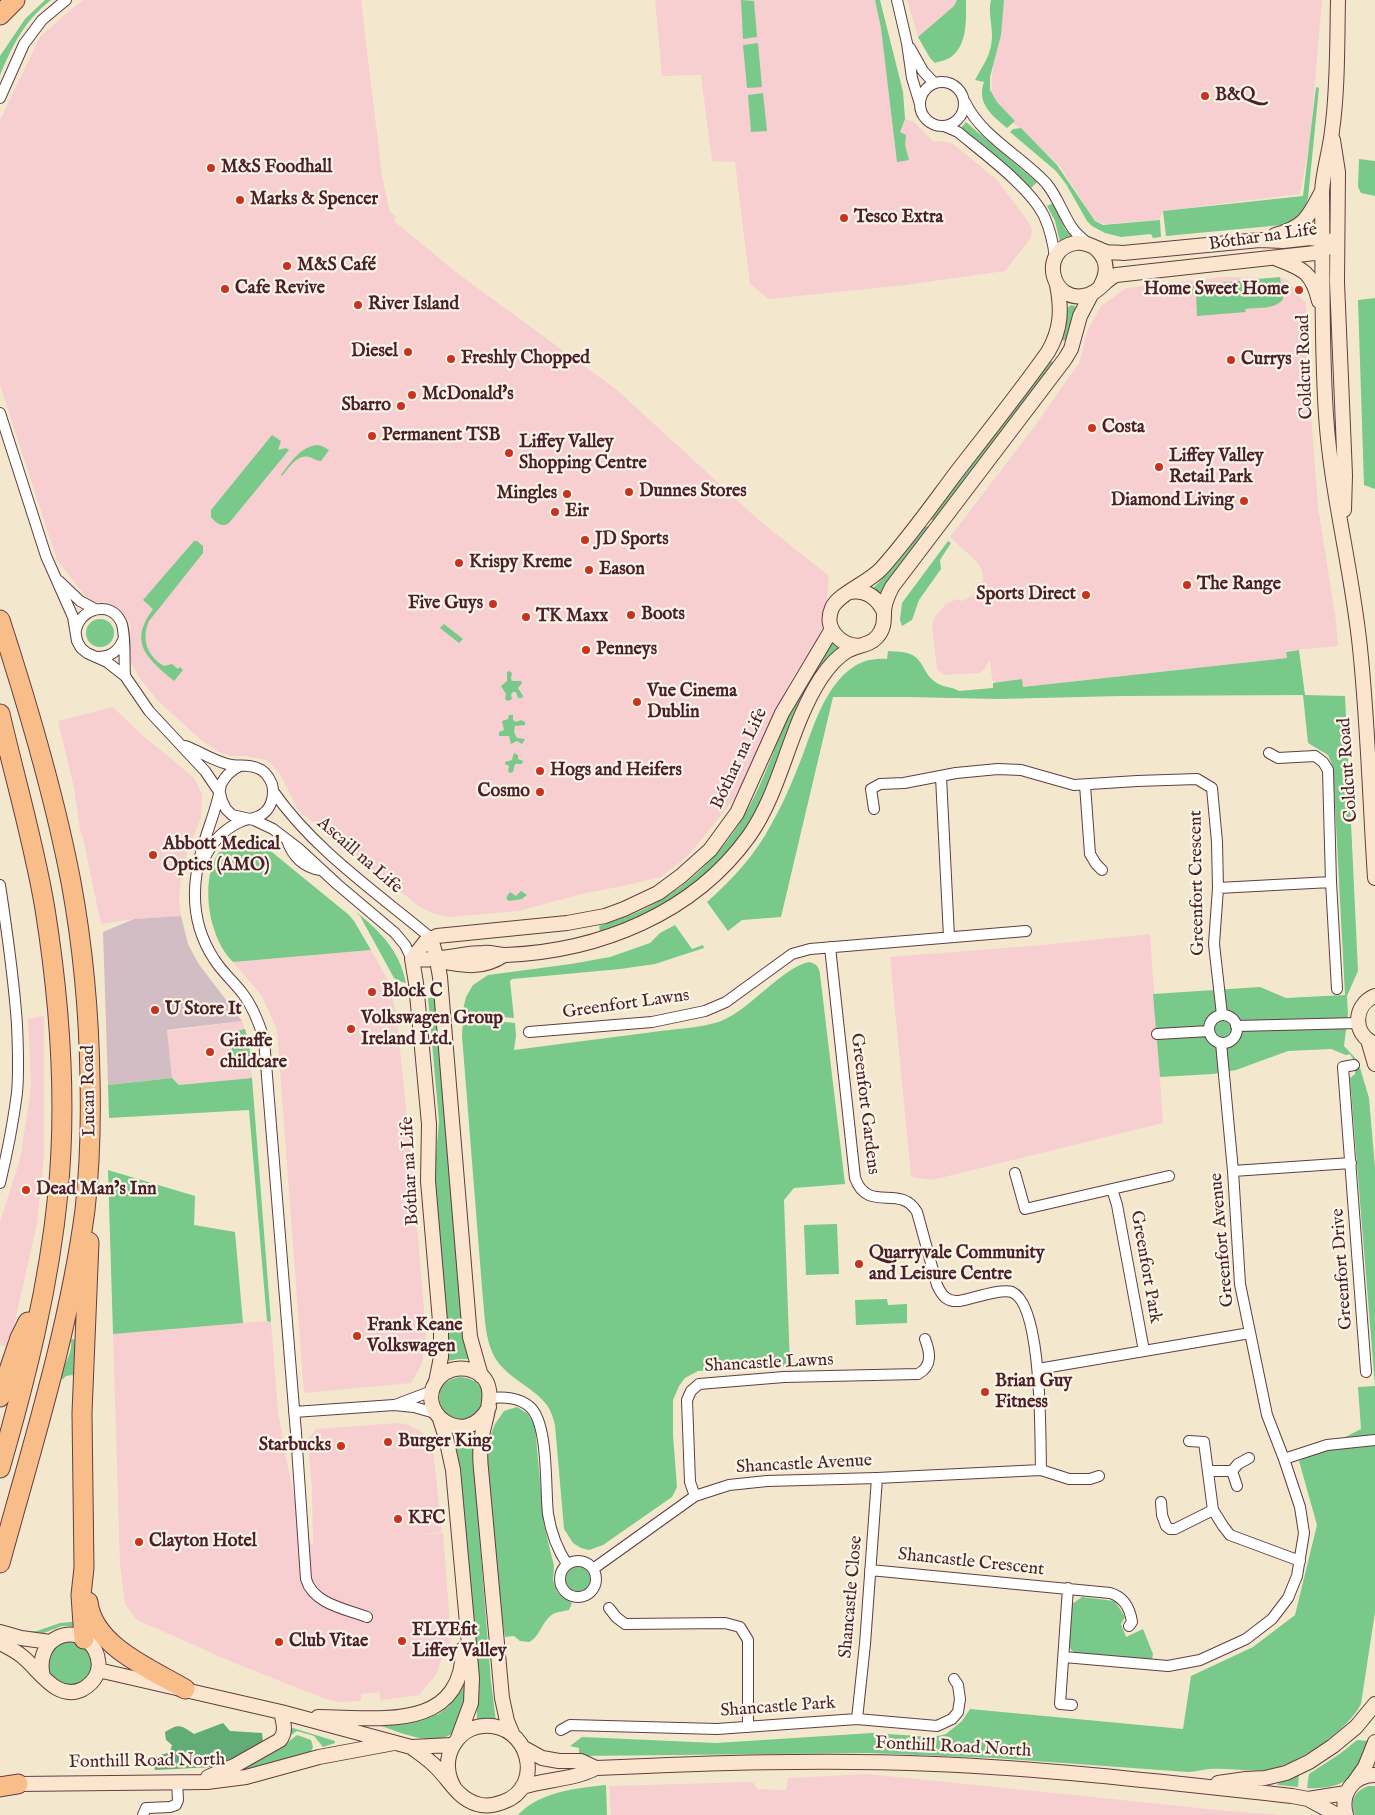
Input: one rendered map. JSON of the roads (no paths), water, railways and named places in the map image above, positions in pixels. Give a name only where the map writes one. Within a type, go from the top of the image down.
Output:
[{"type":"highway","points":[[0,10],[14,0]]},
{"type":"highway","points":[[0,15],[14,0]]},
{"type":"highway","name":"Lucan Road","points":[[0,620],[53,800],[71,883],[84,975],[89,1043],[90,1094],[88,1180],[75,1265],[52,1373],[0,1563]]},
{"type":"highway","name":"Lucan Road","points":[[0,714],[42,891],[53,965],[62,1100],[60,1162],[54,1225],[44,1287],[24,1379],[0,1468]]},
{"type":"highway","points":[[90,1094],[93,1176],[82,1413],[84,1568],[88,1608],[95,1625],[121,1652],[185,1689]]},
{"type":"highway","points":[[0,1397],[20,1338],[44,1287]]},
{"type":"highway","points":[[84,1568],[81,1595],[84,1639]]},
{"type":"street","points":[[0,98],[24,44],[42,20],[66,0]]},
{"type":"street","points":[[897,0],[907,43],[912,78],[921,112],[926,119],[936,126],[944,126],[957,121],[964,109],[965,102]]},
{"type":"street","name":"Coldcut Road","points":[[1338,0],[1336,81],[1332,132],[1323,172],[1322,192],[1322,316],[1326,414],[1330,458],[1360,648],[1375,878]]},
{"type":"street","points":[[907,43],[923,71],[934,83]]},
{"type":"street","points":[[412,959],[437,960],[456,955],[485,952],[504,955],[561,948],[596,940],[627,930],[652,919],[710,880],[749,836],[760,816],[772,793],[802,717],[821,678],[838,658],[847,651],[872,642],[881,632],[887,597],[897,580],[951,512],[1066,359],[1071,349],[1080,316],[1105,277],[1105,260],[1100,252],[1072,228],[1056,197],[1044,182],[982,127],[970,112],[961,92],[952,84],[945,82],[934,83],[924,91],[920,105]]},
{"type":"street","points":[[944,126],[958,132],[1027,192],[1044,215],[1052,236],[1055,257]]},
{"type":"street","name":"Coldcut Road","points":[[1332,132],[1338,172],[1337,242],[1345,475],[1344,540]]},
{"type":"street","points":[[1260,240],[1292,230],[1304,222],[1322,192]]},
{"type":"street","name":"Bóthar na Life","points":[[431,938],[442,935],[524,928],[591,919],[624,909],[658,893],[673,883],[698,863],[710,850],[737,813],[782,713],[832,629],[830,616],[832,606],[839,598],[871,579],[882,568],[1054,343],[1060,322],[1060,300],[1052,271],[1055,257],[1060,251],[1072,243],[1090,245],[1108,252],[1123,253],[1260,240],[1322,245]]},
{"type":"street","name":"Bóthar na Life","points":[[1057,286],[1070,295],[1078,296],[1097,289],[1107,279],[1116,275],[1274,258],[1337,242]]},
{"type":"street","points":[[1274,258],[1302,269],[1316,290],[1322,316]]},
{"type":"street","points":[[0,412],[54,577],[73,617],[75,633],[81,648],[86,653],[108,662],[125,676],[149,711],[196,760],[220,793],[226,809],[232,815],[249,819]]},
{"type":"street","points":[[54,577],[80,601],[94,609]]},
{"type":"street","points":[[849,592],[860,591],[870,595],[878,601],[884,612]]},
{"type":"street","points":[[75,633],[81,618],[87,612],[94,609],[110,611],[117,616],[122,623],[124,631],[125,676]]},
{"type":"street","points":[[832,629],[843,642],[849,645],[861,646]]},
{"type":"street","points":[[96,657],[108,656],[115,652],[123,639]]},
{"type":"street","points":[[182,744],[218,761],[258,768],[271,780],[273,791],[270,806],[267,810],[261,815],[241,822],[223,833],[212,844],[198,869]]},
{"type":"street","points":[[1268,753],[1278,758],[1315,756],[1323,762],[1328,770],[1331,882],[1337,989]]},
{"type":"street","points":[[240,766],[232,770],[221,784],[220,793],[203,847],[195,896],[199,928],[213,958],[247,1000],[264,1039],[306,1579],[308,1587],[319,1598],[367,1617]]},
{"type":"street","name":"Greenfort Crescent","points":[[874,809],[871,789],[880,784],[904,783],[956,773],[998,769],[1021,770],[1074,785],[1197,779],[1212,788],[1218,842],[1218,888],[1214,944],[1222,1015]]},
{"type":"street","points":[[941,777],[949,937]]},
{"type":"street","points":[[1086,785],[1090,854],[1102,870]]},
{"type":"street","name":"Ascaill na Life","points":[[273,791],[287,812],[315,841],[431,938]]},
{"type":"street","name":"Ascaill na Life","points":[[249,819],[273,829],[288,840],[290,850],[297,858],[310,868],[321,870],[395,933],[405,944],[412,959]]},
{"type":"street","points":[[1218,888],[1331,882]]},
{"type":"street","points":[[0,885],[15,1003],[18,1067],[16,1100],[0,1183]]},
{"type":"street","name":"Greenfort Lawns","points":[[529,1032],[652,1022],[705,1011],[726,1002],[792,954],[810,949],[1026,932]]},
{"type":"street","points":[[412,959],[431,938],[437,960],[468,1320],[472,1344],[481,1376],[486,1382],[490,1402],[481,1442],[481,1468],[502,1698],[507,1721],[512,1733]]},
{"type":"street","name":"Greenfort Gardens","points":[[830,947],[855,1178],[858,1186],[871,1197],[903,1199],[913,1206],[917,1212],[937,1285],[941,1294],[947,1299],[953,1302],[1007,1291],[1016,1294],[1021,1299],[1028,1313],[1038,1369]]},
{"type":"street","name":"Bóthar na Life","points":[[412,959],[416,983],[429,1124],[428,1181],[442,1334],[441,1356],[434,1386],[432,1406],[446,1438],[453,1470],[472,1687],[469,1712],[456,1742]]},
{"type":"street","points":[[1375,996],[1362,1006],[1358,1017],[1359,1029],[1371,1042],[1375,1064]]},
{"type":"street","points":[[1222,1015],[1229,1017],[1236,1026],[1237,1031],[1230,1042],[1221,1043],[1213,1039],[1209,1031],[1210,1022],[1217,1016],[1222,1015]]},
{"type":"street","points":[[1236,1026],[1358,1023]]},
{"type":"street","points":[[1157,1034],[1209,1031]]},
{"type":"street","name":"Greenfort Avenue","points":[[1064,1657],[1168,1666],[1200,1660],[1246,1639],[1272,1619],[1288,1598],[1300,1562],[1304,1533],[1300,1507],[1284,1459],[1266,1415],[1240,1284],[1233,1171],[1221,1043]]},
{"type":"street","name":"Greenfort Drive","points":[[1354,1066],[1343,1067],[1366,1372]]},
{"type":"street","points":[[1233,1171],[1351,1163]]},
{"type":"street","name":"Greenfort Park","points":[[1015,1173],[1025,1209],[1169,1176]]},
{"type":"street","name":"Greenfort Park","points":[[1112,1189],[1117,1206],[1144,1351]]},
{"type":"street","points":[[1041,1470],[1038,1369],[1250,1333]]},
{"type":"street","name":"Shancastle Lawns","points":[[695,1496],[690,1482],[687,1400],[688,1395],[699,1384],[784,1378],[918,1374],[928,1366],[930,1359],[925,1339]]},
{"type":"street","points":[[394,1405],[434,1386],[442,1375],[458,1368],[466,1369],[481,1376]]},
{"type":"street","points":[[490,1402],[509,1397],[530,1406],[537,1416],[544,1444],[549,1516],[556,1545],[567,1564]]},
{"type":"street","points":[[294,1412],[394,1405],[414,1407],[438,1416],[454,1426],[470,1426],[484,1416],[490,1402]]},
{"type":"street","points":[[1284,1459],[1327,1444],[1375,1440]]},
{"type":"street","points":[[1189,1441],[1204,1442],[1213,1510],[1230,1535],[1300,1562]]},
{"type":"street","points":[[1208,1471],[1232,1471],[1238,1464],[1249,1458]]},
{"type":"street","name":"Shancastle Avenue","points":[[593,1569],[695,1496],[729,1485],[767,1481],[1041,1470],[1069,1479],[1099,1476]]},
{"type":"street","points":[[1232,1471],[1237,1486]]},
{"type":"street","name":"Shancastle Close","points":[[857,1719],[877,1478]]},
{"type":"street","points":[[1161,1502],[1162,1515],[1166,1526],[1170,1529],[1174,1529],[1213,1510]]},
{"type":"street","points":[[578,1561],[589,1565],[593,1569],[596,1580],[593,1590],[584,1597],[572,1597],[563,1590],[559,1579],[560,1573],[567,1564],[578,1561]]},
{"type":"street","name":"Shancastle Crescent","points":[[870,1570],[1110,1593],[1121,1596],[1131,1616],[1132,1622],[1129,1626]]},
{"type":"street","name":"Shancastle Crescent","points":[[1068,1588],[1060,1704],[1072,1705]]},
{"type":"street","points":[[300,1717],[384,1719],[413,1716],[437,1704],[452,1689],[463,1661],[464,1605]]},
{"type":"street","points":[[609,1608],[625,1624],[725,1624],[740,1627],[748,1640],[748,1727]]},
{"type":"street","points":[[0,1632],[21,1638],[50,1642]]},
{"type":"street","points":[[0,1643],[22,1656],[43,1677],[52,1686],[59,1690],[72,1692],[89,1686],[96,1676],[98,1663],[95,1651],[84,1639],[68,1634],[54,1639],[46,1647],[41,1659],[43,1677]]},
{"type":"street","name":"Fonthill Road North","points":[[98,1670],[281,1712],[411,1747],[456,1742],[470,1730],[480,1726],[497,1727],[512,1733],[524,1748],[528,1772],[519,1791]]},
{"type":"street","name":"Shancastle Park","points":[[561,1730],[570,1725],[717,1729],[857,1719],[937,1726],[952,1719],[958,1712],[960,1699],[958,1685],[954,1679]]},
{"type":"street","points":[[1200,1786],[1246,1778],[1265,1778],[1286,1773],[1309,1762],[1333,1746],[1356,1727],[1375,1704]]},
{"type":"street","points":[[193,1783],[234,1766],[280,1740],[284,1735],[281,1712]]},
{"type":"street","points":[[455,1789],[449,1776],[447,1764],[456,1742]]},
{"type":"street","points":[[1346,1815],[1344,1808],[1350,1787],[1365,1768],[1375,1742]]},
{"type":"street","name":"Fonthill Road North","points":[[9,1786],[117,1782],[193,1783],[246,1777],[319,1757],[394,1743]]},
{"type":"street","name":"Fonthill Road North","points":[[411,1747],[436,1767],[455,1789],[471,1802],[482,1805],[495,1805],[507,1801],[519,1791],[538,1782],[582,1775],[596,1768],[801,1761],[918,1764],[1046,1771],[1200,1786],[1308,1799],[1337,1815]]},
{"type":"street","name":"Fonthill Road North","points":[[524,1748],[542,1758],[559,1761],[580,1761],[596,1768]]},
{"type":"street","name":"Fonthill Road North","points":[[1308,1799],[1350,1787],[1364,1776],[1375,1775]]},
{"type":"street","points":[[143,1815],[146,1808],[176,1805],[178,1800],[177,1783]]},
{"type":"street","points":[[502,1815],[519,1791]]},
{"type":"street","points":[[471,1802],[478,1815]]},
{"type":"place","name":"B&Q","points":[[1205,96]]},
{"type":"place","name":"M&S Foodhall","points":[[211,168]]},
{"type":"place","name":"Marks & Spencer","points":[[240,200]]},
{"type":"place","name":"Tesco Extra","points":[[844,218]]},
{"type":"place","name":"M&S Café","points":[[287,266]]},
{"type":"place","name":"Cafe Revive","points":[[225,289]]},
{"type":"place","name":"Home Sweet Home","points":[[1299,290]]},
{"type":"place","name":"River Island","points":[[358,305]]},
{"type":"place","name":"Diesel","points":[[408,352]]},
{"type":"place","name":"Freshly Chopped","points":[[451,359]]},
{"type":"place","name":"Currys","points":[[1231,360]]},
{"type":"place","name":"McDonald's","points":[[412,395]]},
{"type":"place","name":"Sbarro","points":[[401,406]]},
{"type":"place","name":"Costa","points":[[1092,428]]},
{"type":"place","name":"Permanent TSB","points":[[372,436]]},
{"type":"place","name":"Liffey Valley Shopping Centre","points":[[509,453]]},
{"type":"place","name":"Liffey Valley Retail Park","points":[[1159,467]]},
{"type":"place","name":"Dunnes Stores","points":[[629,492]]},
{"type":"place","name":"Mingles","points":[[567,494]]},
{"type":"place","name":"Diamond Living","points":[[1244,501]]},
{"type":"place","name":"Eir","points":[[555,512]]},
{"type":"place","name":"JD Sports","points":[[585,540]]},
{"type":"place","name":"Krispy Kreme","points":[[459,563]]},
{"type":"place","name":"Eason","points":[[589,570]]},
{"type":"place","name":"The Range","points":[[1187,585]]},
{"type":"place","name":"Sports Direct","points":[[1086,595]]},
{"type":"place","name":"Five Guys","points":[[493,604]]},
{"type":"place","name":"Boots","points":[[631,615]]},
{"type":"place","name":"TK Maxx","points":[[526,617]]},
{"type":"place","name":"Penneys","points":[[586,650]]},
{"type":"place","name":"Vue Cinema Dublin","points":[[637,702]]},
{"type":"place","name":"Hogs and Heifers","points":[[540,771]]},
{"type":"place","name":"Cosmo","points":[[540,792]]},
{"type":"place","name":"Abbott Medical Optics (AMO)","points":[[153,855]]},
{"type":"place","name":"Block C","points":[[372,992]]},
{"type":"place","name":"U Store It","points":[[155,1010]]},
{"type":"place","name":"Volkswagen Group Ireland Ltd.","points":[[351,1029]]},
{"type":"place","name":"Giraffe childcare","points":[[210,1052]]},
{"type":"place","name":"Dead Man’s Inn","points":[[26,1190]]},
{"type":"place","name":"Quarryvale Community and Leisure Centre","points":[[859,1264]]},
{"type":"place","name":"Frank Keane Volkswagen","points":[[357,1336]]},
{"type":"place","name":"Brian Guy Fitness","points":[[985,1392]]},
{"type":"place","name":"Burger King","points":[[388,1442]]},
{"type":"place","name":"Starbucks","points":[[341,1446]]},
{"type":"place","name":"KFC","points":[[398,1519]]},
{"type":"place","name":"Clayton Hotel","points":[[139,1542]]},
{"type":"place","name":"FLYEfit Liffey Valley","points":[[402,1641]]},
{"type":"place","name":"Club Vitae","points":[[279,1642]]}]
